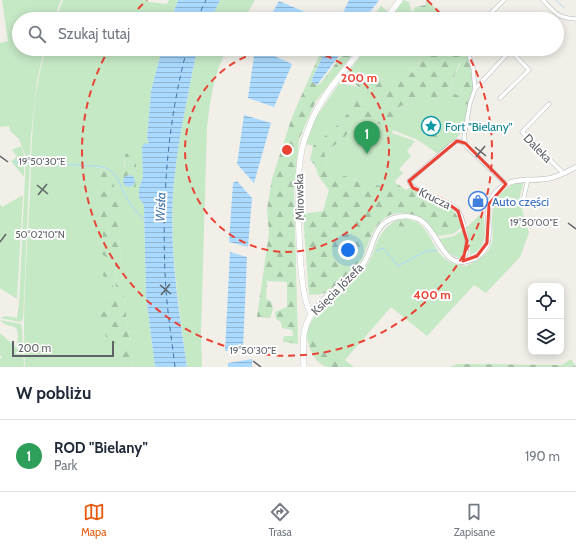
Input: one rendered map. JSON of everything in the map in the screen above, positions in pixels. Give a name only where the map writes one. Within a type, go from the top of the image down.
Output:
[{"type":"main road","points":[[391,12],[400,0]]},
{"type":"main road","name":"Mirowska","points":[[312,313],[307,307],[302,281],[298,195],[300,159],[308,130],[319,107],[357,56]]},
{"type":"main road","name":"Księcia Józefa","points":[[304,367],[303,333],[312,313]]},
{"type":"street","points":[[492,12],[504,0]]},
{"type":"street","points":[[546,1],[554,12]]},
{"type":"street","points":[[564,18],[576,19]]},
{"type":"street","points":[[469,56],[473,68],[475,89],[469,108],[465,143],[506,184]]},
{"type":"street","points":[[475,89],[505,56]]},
{"type":"street","points":[[500,98],[529,70],[517,56]]},
{"type":"street","name":"Daleka","points":[[548,104],[522,132],[563,173]]},
{"type":"street","name":"Krucza","points":[[463,261],[467,241],[465,227],[458,211],[442,199],[413,188],[409,181],[453,143],[457,141],[465,143]]},
{"type":"street","points":[[463,261],[472,260],[481,253],[486,246],[489,235],[490,204],[494,196],[506,184],[513,180],[550,178],[576,167]]},
{"type":"street","points":[[523,201],[528,179]]},
{"type":"street","name":"Księcia Józefa","points":[[312,313],[336,288],[363,265],[378,229],[389,220],[397,217],[412,217],[426,224],[432,231],[444,254],[456,261],[463,261]]},
{"type":"highlighted area","points":[[457,141],[465,143],[506,184],[489,204],[487,243],[477,256],[463,261],[467,241],[458,211],[442,199],[413,188],[409,181]]},
{"type":"green space","points":[[2,0],[61,0],[57,12],[12,12],[12,56],[42,56],[37,81],[31,135],[23,320],[20,322],[0,318],[6,316],[17,318],[19,304],[26,157],[19,139],[10,131],[9,126],[0,127],[0,43],[8,41]]},
{"type":"green space","points":[[63,0],[147,0],[148,2],[167,4],[169,0],[178,0],[174,12],[59,12]]},
{"type":"green space","points":[[220,0],[255,0],[248,12],[214,12]]},
{"type":"green space","points":[[403,0],[409,2],[411,11],[414,11],[414,8],[420,6],[422,12],[394,12]]},
{"type":"green space","points":[[426,0],[440,12],[422,12],[420,6],[426,5]]},
{"type":"green space","points":[[381,6],[387,11],[386,12],[376,12]]},
{"type":"green space","points":[[44,56],[160,56],[151,91],[147,139],[149,144],[147,145],[144,153],[143,177],[139,188],[144,205],[146,296],[155,367],[133,367],[124,299],[119,236],[126,232],[116,199],[113,179],[105,169],[96,167],[97,202],[101,205],[99,222],[103,227],[103,238],[99,252],[115,255],[116,295],[98,299],[98,324],[105,323],[117,343],[123,367],[25,367],[24,303],[33,122],[37,85]],"holes":[[[136,150],[135,173],[122,185],[124,161]]]},
{"type":"green space","points":[[196,56],[224,56],[216,77],[211,97],[207,127],[201,334],[202,367],[187,367],[175,270],[172,221],[173,197],[181,130]]},
{"type":"green space","points":[[319,56],[323,56],[311,81],[317,85],[320,84],[342,56],[351,56],[316,101],[299,139],[294,192],[298,344],[283,342],[284,336],[293,336],[292,330],[282,328],[281,322],[276,319],[275,312],[287,307],[287,282],[267,281],[266,299],[271,301],[273,309],[270,318],[257,317],[269,233],[267,209],[272,179],[292,117]]},
{"type":"green space","points":[[361,56],[421,56],[415,71],[405,76],[348,82],[342,80]]},
{"type":"green space","points":[[421,56],[468,56],[473,77],[473,90],[469,105],[448,101],[447,97],[400,106],[394,115],[398,118],[393,130],[361,116],[343,139],[324,151],[327,166],[338,174],[388,188],[396,183],[406,190],[410,188],[441,201],[453,210],[462,227],[453,234],[438,236],[432,228],[417,217],[400,213],[391,215],[383,219],[376,227],[362,260],[356,267],[327,292],[309,295],[303,214],[323,211],[329,190],[319,177],[315,165],[310,160],[313,146],[336,127],[348,113],[348,107],[361,89],[356,85],[356,81],[405,76],[415,71]],"holes":[[[460,62],[467,79],[459,96],[448,91]],[[369,92],[374,99],[377,99],[381,93],[389,99],[382,108],[360,103],[364,94]]]},
{"type":"green space","points":[[461,62],[467,79],[459,96],[448,91]]},
{"type":"green space","points":[[340,82],[356,86],[361,89],[348,107],[348,113],[336,127],[313,146],[306,144],[315,119]]},
{"type":"green space","points":[[369,92],[377,99],[381,93],[389,99],[382,108],[360,103],[364,94]]},
{"type":"green space","points":[[447,97],[449,101],[469,105],[465,123],[460,134],[452,143],[438,154],[418,140],[393,130],[394,115],[400,106]]},
{"type":"green space","points":[[361,116],[393,130],[392,133],[415,141],[407,151],[411,156],[399,169],[403,173],[395,181],[396,183],[388,188],[338,174],[327,166],[324,151],[343,139]]},
{"type":"green space","points":[[410,125],[444,133],[440,139],[411,131]]},
{"type":"green space","points":[[21,146],[24,154],[24,177],[11,161],[17,157],[12,150]]},
{"type":"green space","points":[[133,149],[136,150],[136,186],[135,190],[126,191],[122,185],[125,155]]},
{"type":"green space","points":[[95,167],[105,169],[113,179],[116,198],[120,199],[126,232],[119,237],[124,299],[133,367],[123,367],[117,344],[106,338],[104,324],[98,324],[98,299],[116,295],[115,255],[106,257],[99,252],[103,238],[103,227],[99,222],[101,205],[97,202]]},
{"type":"green space","points":[[524,181],[519,200],[529,233],[520,257],[486,293],[474,285],[427,336],[391,307],[345,360],[307,331],[327,300],[361,273],[369,261],[384,230],[397,220],[399,226],[413,229],[417,222],[426,232],[443,257],[452,263],[466,266],[479,259],[491,247],[493,236],[493,207],[499,195],[510,186]]},
{"type":"green space","points":[[23,195],[17,299],[0,288],[0,204],[2,207]]},
{"type":"green space","points":[[483,212],[485,231],[483,243],[476,252],[470,255],[470,243],[466,228]]},
{"type":"green space","points":[[406,219],[417,222],[413,229],[399,226],[397,220]]},
{"type":"green space","points":[[464,229],[466,243],[464,256],[461,258],[453,256],[447,252],[439,239],[454,236]]},
{"type":"green space","points":[[110,263],[113,287],[105,286],[103,274]]},
{"type":"green space","points":[[0,320],[21,324],[24,367],[0,367],[0,359],[2,357],[0,355],[0,333],[17,348],[18,332],[14,327],[4,324]]},
{"type":"green space","points":[[307,331],[354,367],[328,367],[319,362],[312,353],[308,341]]},
{"type":"green space","points":[[571,359],[576,367],[450,367],[457,364],[562,365]]},
{"type":"water","points":[[178,0],[220,0],[214,12],[174,12]]},
{"type":"water","points":[[349,0],[379,0],[370,12],[343,12]]},
{"type":"water","points":[[279,1],[305,12],[273,12]]},
{"type":"water","name":"Wisła","points":[[160,56],[196,56],[181,130],[173,197],[172,221],[180,319],[187,367],[155,367],[146,296],[144,205],[139,198],[139,188],[143,177],[142,148],[144,143],[149,144],[147,139],[151,91]]},
{"type":"water","points":[[254,56],[274,56],[292,64],[274,107],[248,98]]},
{"type":"water","points":[[323,56],[339,56],[317,85],[311,81]]},
{"type":"water","points":[[244,115],[271,123],[254,183],[237,164]]},
{"type":"water","points":[[127,175],[131,175],[135,181],[131,187],[127,187],[123,183],[123,179]]},
{"type":"water","points":[[237,181],[252,198],[248,247],[229,242],[233,183]]},
{"type":"water","points":[[230,252],[247,257],[243,349],[225,351]]},
{"type":"water","points":[[252,359],[252,367],[228,367],[228,363]]},
{"type":"waterway","points":[[556,0],[564,8]]},
{"type":"waterway","points":[[14,162],[23,162]]},
{"type":"waterway","points":[[40,163],[93,166]]},
{"type":"waterway","points":[[94,166],[108,169],[113,173],[129,202],[144,219]]},
{"type":"waterway","points":[[376,251],[383,248],[398,266],[428,250],[437,250]]},
{"type":"ferry route","points":[[200,12],[206,0]]},
{"type":"ferry route","points":[[175,367],[166,291],[164,230],[165,199],[174,108],[185,56]]},
{"type":"place","name":"Fort \"Bielany\"","points":[[431,126]]},
{"type":"place","name":"ROD \"Bielany\"","points":[[367,154]]},
{"type":"place","name":"Auto części","points":[[478,201]]}]
